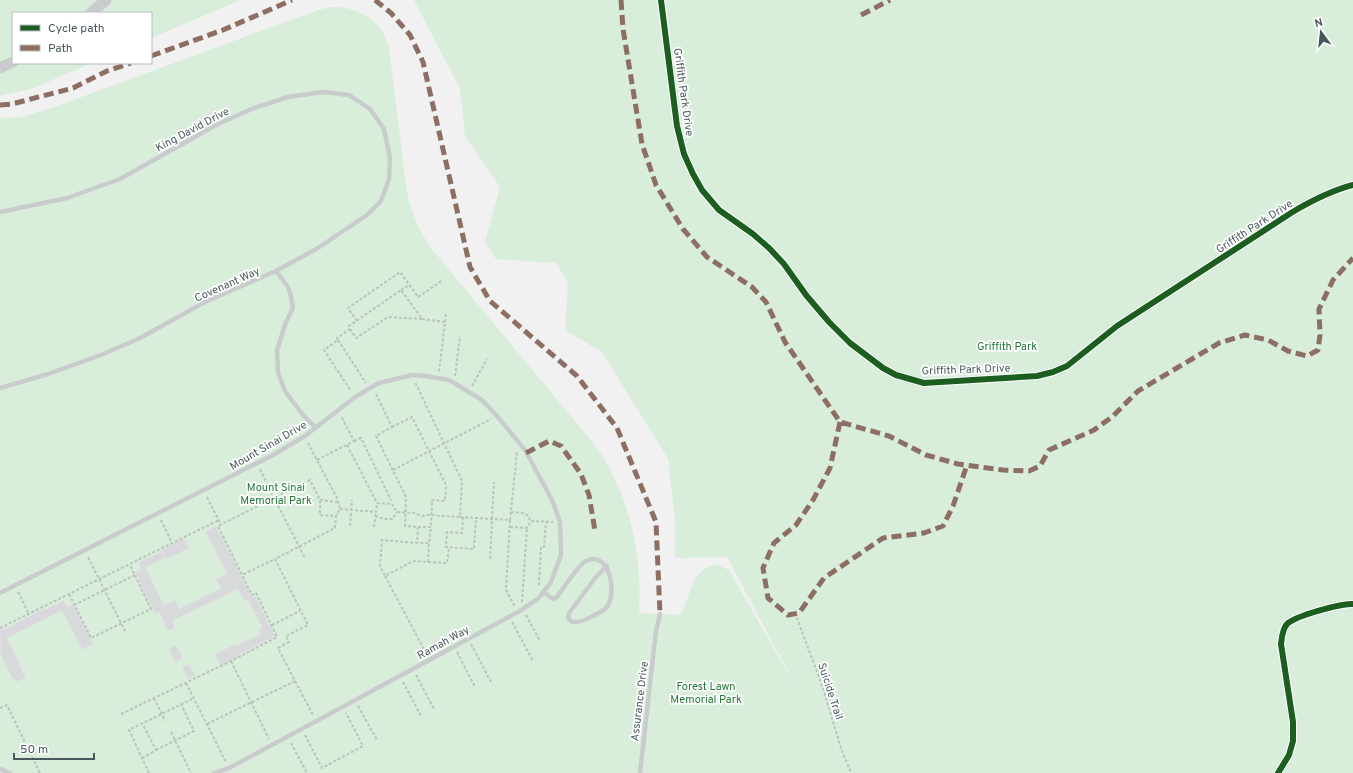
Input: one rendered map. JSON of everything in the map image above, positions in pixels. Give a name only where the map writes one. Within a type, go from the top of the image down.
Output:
[{"type":"street","points":[[92,12],[106,0]]},
{"type":"street","points":[[0,68],[12,62]]},
{"type":"lane","name":"King David Drive","points":[[0,212],[67,198],[120,179],[218,124],[254,108],[288,97],[323,92],[349,95],[370,110],[384,129]]},
{"type":"lane","name":"Covenant Way","points":[[0,388],[48,374],[101,355],[140,338],[205,302],[276,271],[325,244],[367,215],[381,201],[389,179],[390,158],[384,129]]},
{"type":"lane","points":[[276,271],[288,287],[293,308],[286,322],[277,350],[278,373],[285,391],[316,428]]},
{"type":"lane","name":"Mount Sinai Drive","points":[[0,592],[258,463],[305,436],[355,397],[379,383],[412,375],[448,380],[482,400],[518,441],[526,453]]},
{"type":"lane","name":"Ramah Way","points":[[214,773],[229,768],[288,737],[468,639],[520,610],[538,598],[551,582],[561,555],[560,522],[552,500],[526,453]]},
{"type":"lane","points":[[543,592],[553,599],[557,597],[579,566],[585,561],[593,559],[601,560],[607,566],[612,589],[611,597],[606,608],[584,620],[572,622],[568,618],[569,613],[596,577],[607,566]]},
{"type":"lane","name":"Assurance Drive","points":[[640,773],[656,631],[660,614]]},
{"type":"lane","points":[[0,768],[10,773]]},
{"type":"path","points":[[357,321],[348,308],[400,272],[418,297],[443,280]]},
{"type":"path","points":[[409,285],[348,326],[356,338],[388,317],[445,322]]},
{"type":"path","points":[[401,290],[422,319]]},
{"type":"path","points":[[438,379],[446,312]]},
{"type":"path","points":[[350,329],[324,350],[355,397]]},
{"type":"path","points":[[454,384],[460,336]]},
{"type":"path","points":[[338,340],[371,388],[392,427]]},
{"type":"path","points":[[469,392],[487,359]]},
{"type":"path","points":[[386,576],[413,561],[447,563],[447,532],[462,534],[462,481],[412,375]]},
{"type":"path","points":[[338,410],[354,441]]},
{"type":"path","points":[[393,470],[497,416]]},
{"type":"path","points":[[428,562],[432,516],[432,500],[445,501],[446,485],[412,417],[376,436],[406,496],[405,526],[431,527]]},
{"type":"path","points":[[242,575],[335,528],[336,516],[340,509],[338,502],[305,436]]},
{"type":"path","points":[[317,460],[361,438],[391,500]]},
{"type":"path","points":[[518,441],[510,520],[506,590],[540,641]]},
{"type":"path","points":[[347,444],[377,503],[374,527]]},
{"type":"path","points":[[258,463],[305,558]]},
{"type":"path","points":[[121,714],[277,637],[256,593],[252,595],[218,526],[310,480],[320,500],[320,515],[336,516]]},
{"type":"path","points":[[490,559],[494,482]]},
{"type":"path","points":[[204,490],[221,525]]},
{"type":"path","points":[[320,500],[338,502]]},
{"type":"path","points":[[350,526],[352,500]]},
{"type":"path","points":[[377,503],[392,504],[397,512]]},
{"type":"path","points":[[340,509],[376,512]]},
{"type":"path","points":[[397,512],[422,516],[510,520]]},
{"type":"path","points":[[375,516],[384,519],[392,519],[397,512]]},
{"type":"path","points":[[511,512],[523,512],[529,516],[530,521],[529,526],[527,527],[520,610]]},
{"type":"path","points":[[158,513],[172,543]]},
{"type":"path","points":[[448,548],[474,549],[476,518]]},
{"type":"path","points":[[0,628],[219,520]]},
{"type":"path","points":[[530,521],[560,522]]},
{"type":"path","points":[[543,592],[539,585],[541,547],[544,547],[546,522]]},
{"type":"path","points":[[417,543],[418,527]]},
{"type":"path","points":[[510,527],[527,527]]},
{"type":"path","points":[[429,543],[382,540],[380,566],[430,660]]},
{"type":"path","points":[[85,550],[126,633]]},
{"type":"path","points":[[275,559],[308,625],[286,636],[289,642],[278,648],[315,721]]},
{"type":"path","points":[[69,594],[91,638],[151,609],[130,565]]},
{"type":"path","points":[[74,605],[135,575]]},
{"type":"path","points":[[15,585],[29,614]]},
{"type":"path","points":[[272,625],[300,611]]},
{"type":"path","points":[[509,616],[533,661]]},
{"type":"path","points":[[468,639],[492,684]]},
{"type":"path","points":[[454,646],[475,687]]},
{"type":"path","points":[[231,661],[272,745]]},
{"type":"path","points":[[413,669],[434,709]]},
{"type":"path","points":[[400,676],[421,716]]},
{"type":"path","points":[[207,724],[295,681]]},
{"type":"path","points":[[186,683],[229,768]]},
{"type":"path","points":[[154,698],[165,721]]},
{"type":"path","points":[[148,773],[128,730],[194,698]]},
{"type":"path","points":[[355,700],[377,740]]},
{"type":"path","points":[[142,758],[194,731],[181,704]]},
{"type":"path","points":[[0,708],[7,705],[40,773]]},
{"type":"path","points":[[301,729],[322,768],[328,765],[363,746],[342,707]]},
{"type":"path","points":[[142,723],[156,750]]},
{"type":"path","points":[[171,732],[191,773]]},
{"type":"path","points":[[288,737],[307,773]]},
{"type":"green space","points":[[0,0],[241,0],[152,38],[152,12],[12,12],[12,64],[90,64],[31,89],[0,96]]},
{"type":"green space","points":[[414,0],[1353,0],[1353,773],[0,773],[0,118],[21,117],[57,106],[318,10],[331,7],[354,10],[373,21],[383,32],[389,47],[405,178],[409,201],[418,227],[431,248],[594,444],[613,475],[628,513],[637,552],[640,592],[639,613],[681,615],[694,580],[704,569],[715,564],[729,570],[799,692],[727,557],[675,558],[675,521],[668,459],[602,352],[565,330],[568,283],[556,263],[496,259],[485,242],[500,187],[465,136],[460,89]]},
{"type":"building","points":[[216,526],[252,597],[255,596],[275,636],[240,654],[241,656],[221,666],[215,654],[261,634],[258,630],[262,628],[248,600],[245,602],[238,589],[172,621],[175,627],[168,631],[159,612],[155,614],[135,573],[146,568],[164,605],[175,600],[179,609],[221,588],[216,579],[227,574],[205,531]]},
{"type":"building","points":[[184,538],[189,548],[166,560],[161,550]]},
{"type":"building","points":[[162,551],[165,558],[142,570],[138,563]]},
{"type":"building","points":[[64,600],[67,607],[73,604],[93,644],[82,650],[62,611],[7,638],[26,678],[17,682],[15,679],[13,680],[0,654],[0,624],[3,630]]},
{"type":"building","points":[[176,645],[183,658],[175,662],[169,649]]},
{"type":"building","points":[[189,664],[195,675],[188,679],[182,667]]},
{"type":"marked path","points":[[152,56],[223,30],[292,0]]},
{"type":"marked path","points":[[375,0],[391,13],[410,35],[423,62],[470,267],[490,301],[577,376],[617,428],[656,522],[660,614]]},
{"type":"marked path","points":[[621,0],[623,29],[642,144],[656,185],[683,229],[707,257],[752,287],[766,302],[785,342],[840,422],[889,436],[926,455],[958,464],[1003,470],[1029,471],[1040,466],[1049,450],[1094,430],[1112,417],[1138,391],[1219,343],[1245,335],[1268,340],[1288,351],[1307,356],[1318,350],[1320,335],[1319,309],[1333,280],[1353,258]]},
{"type":"marked path","points":[[861,15],[890,0]]},
{"type":"marked path","points":[[0,105],[12,104],[73,88],[107,71],[128,64]]},
{"type":"marked path","points":[[840,422],[830,468],[813,500],[796,525],[774,543],[763,568],[768,598],[788,615],[799,613],[824,578],[883,538],[924,533],[943,526],[953,506],[967,465]]},
{"type":"marked path","points":[[526,453],[549,441],[561,446],[581,474],[589,495],[595,531]]},
{"type":"cycle path","name":"Griffith Park Drive","points":[[661,0],[677,126],[684,154],[702,190],[719,210],[753,234],[769,248],[784,264],[806,295],[829,322],[850,343],[883,368],[896,375],[924,383],[1037,376],[1053,372],[1067,366],[1117,326],[1291,213],[1336,190],[1353,185]]},
{"type":"cycle path","points":[[1278,773],[1289,755],[1293,741],[1293,722],[1281,644],[1284,629],[1287,624],[1299,617],[1347,604],[1353,604]]},
{"type":"park label","name":"Griffith Park","points":[[1007,346]]},
{"type":"park label","name":"Mount Sinai Memorial Park","points":[[276,493]]},
{"type":"park label","name":"Forest Lawn Memorial Park","points":[[706,692]]}]
